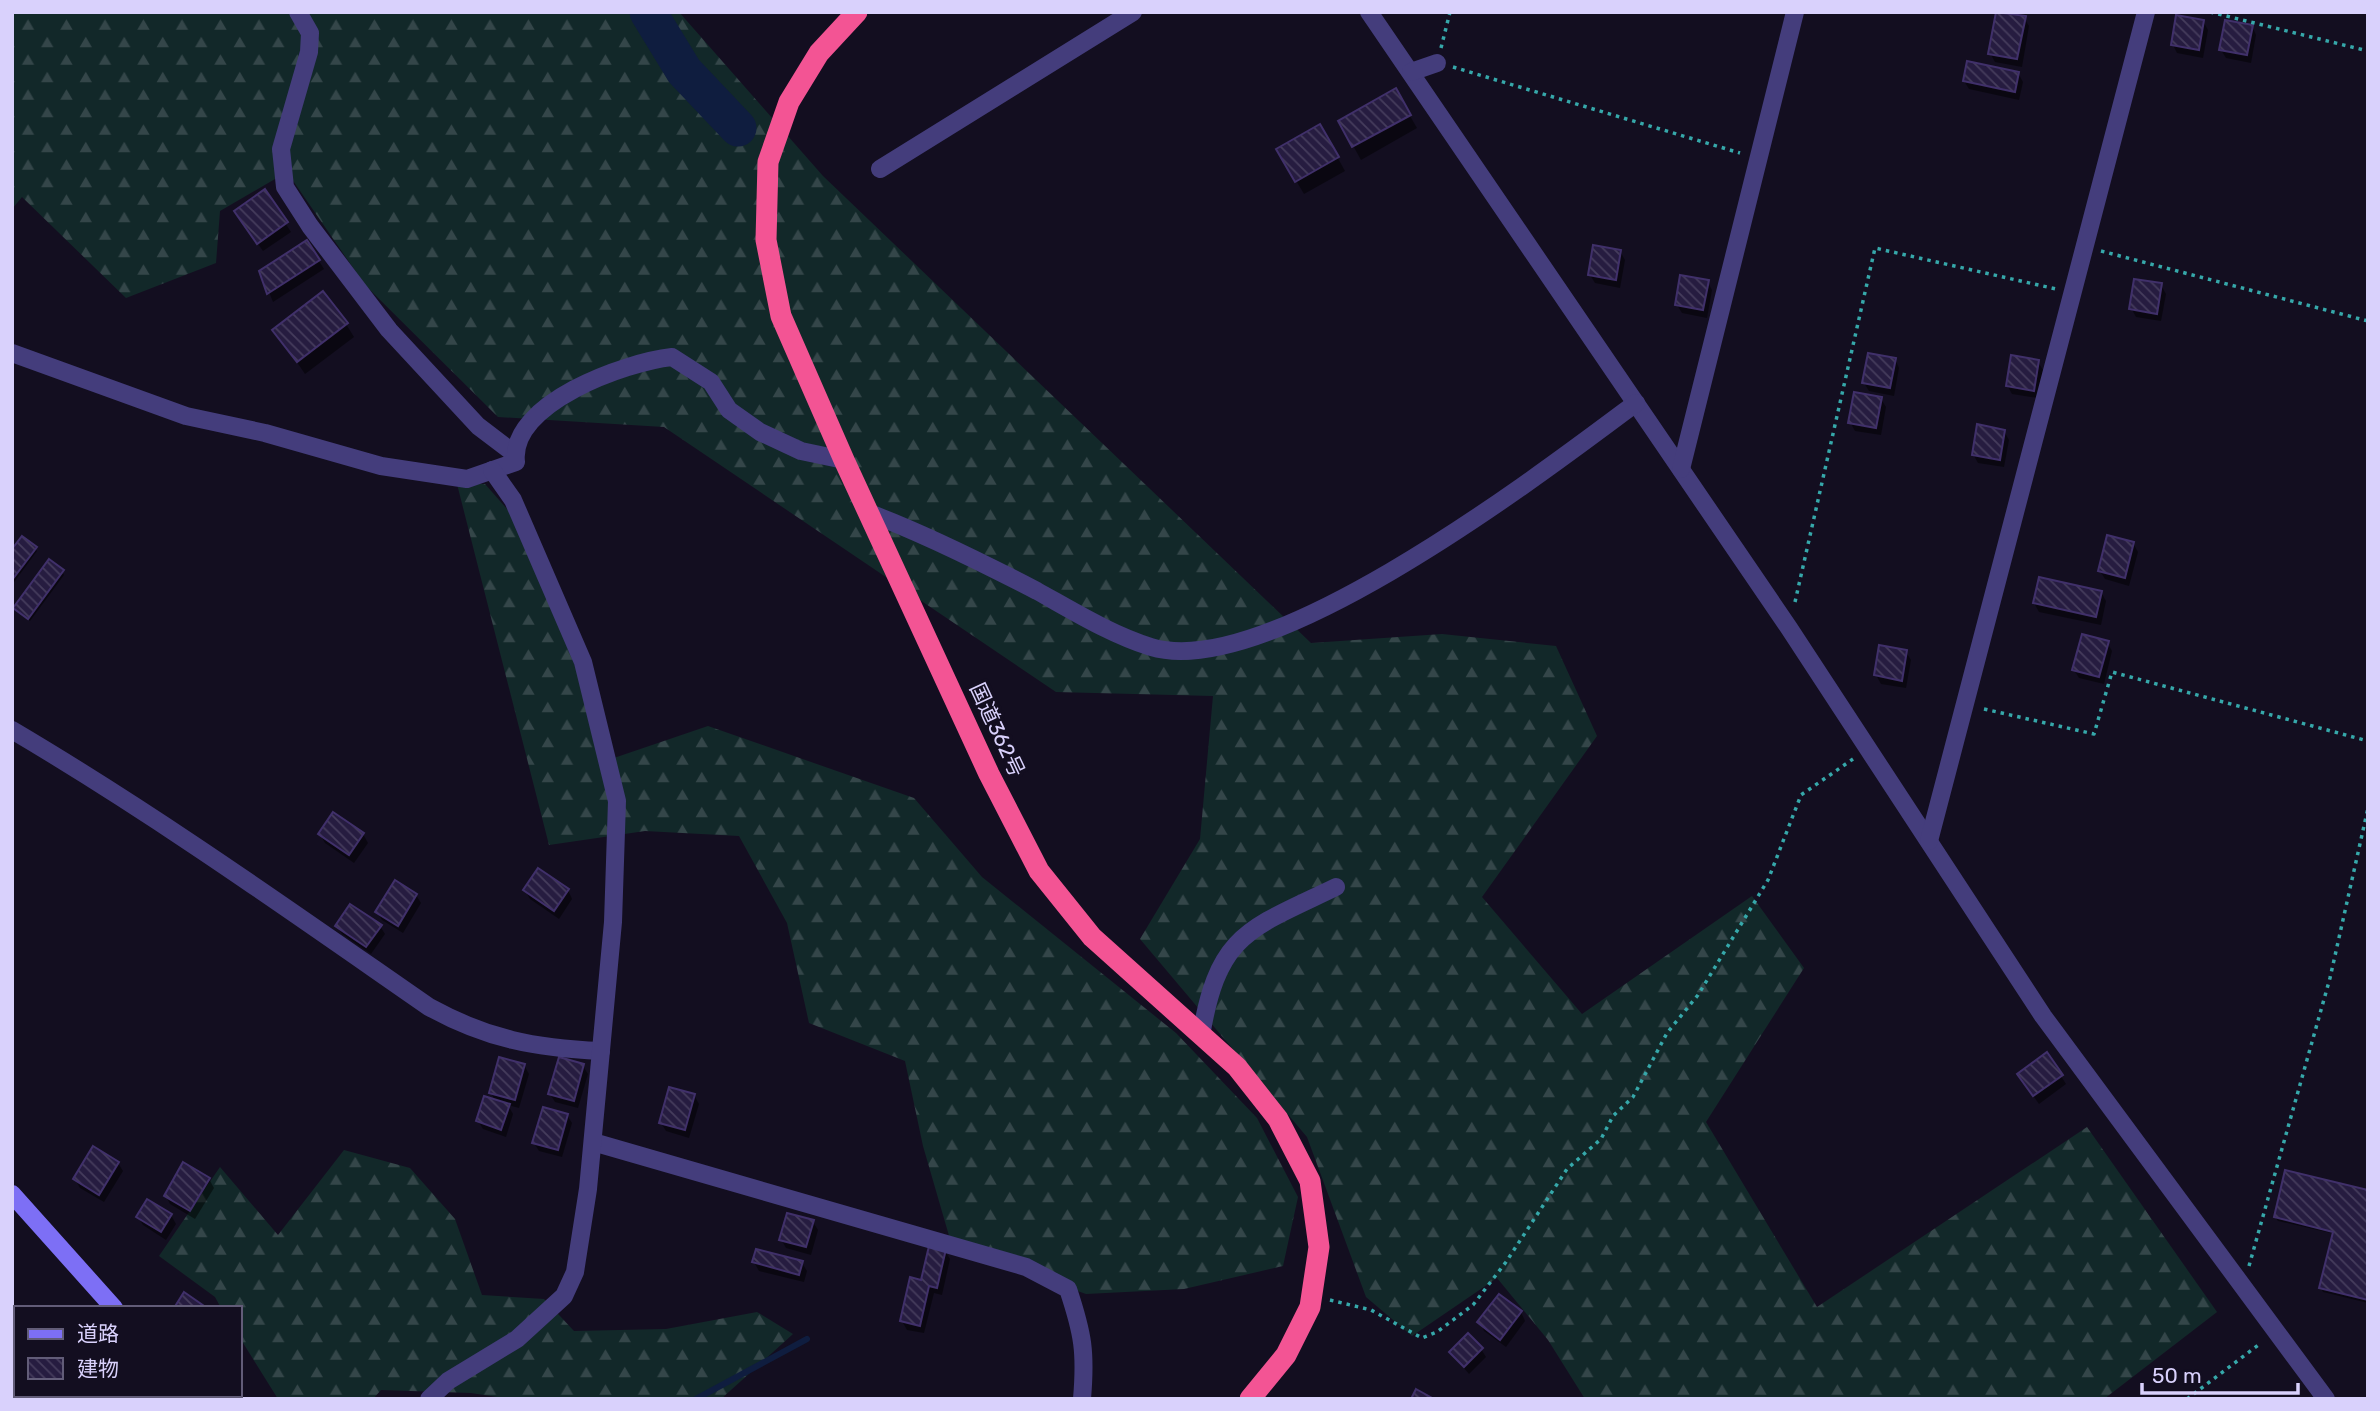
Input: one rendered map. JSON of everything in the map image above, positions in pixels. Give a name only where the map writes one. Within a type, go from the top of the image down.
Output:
[{"type":"highway","name":"国道362号","points":[[857,12],[819,53],[789,102],[768,162],[766,240],[781,316],[844,460],[989,774],[1039,871],[1092,937],[1237,1067],[1278,1119],[1310,1181],[1319,1247],[1310,1307],[1286,1355],[1250,1399]]},
{"type":"street","points":[[298,12],[310,33],[309,52],[281,149],[285,187],[310,226],[388,330],[478,426],[514,454]]},
{"type":"street","points":[[880,169],[1133,12]]},
{"type":"street","points":[[1369,12],[1789,628],[2043,1016],[2326,1399]]},
{"type":"street","points":[[1681,469],[1795,12]]},
{"type":"street","points":[[1929,841],[2146,12]]},
{"type":"street","points":[[1411,72],[1437,63]]},
{"type":"street","points":[[12,353],[186,416],[277,436],[381,466],[467,479],[516,462],[514,454],[520,438],[539,414],[575,388],[630,364],[672,357],[711,382],[729,410],[760,432],[801,452],[844,460]]},
{"type":"street","points":[[869,513],[1021,583],[1114,632],[1169,650],[1199,650],[1239,642],[1278,629],[1347,595],[1456,532],[1519,490],[1636,402]]},
{"type":"street","points":[[429,1399],[448,1381],[517,1339],[564,1296],[575,1272],[593,1142],[613,922],[617,801],[583,662],[513,500],[492,470]]},
{"type":"street","points":[[12,730],[86,774],[231,868],[429,1007],[462,1025],[545,1049],[601,1051]]},
{"type":"street","points":[[1201,1036],[1207,999],[1217,969],[1239,939],[1281,914],[1336,887]]},
{"type":"street","points":[[593,1142],[1036,1272],[1069,1289],[1086,1353],[1082,1399]]},
{"type":"street","points":[[12,1194],[112,1306]]},
{"type":"path","points":[[1450,12],[1437,63],[1758,158]]},
{"type":"path","points":[[2210,12],[2368,51]]},
{"type":"path","points":[[2085,247],[2368,321]]},
{"type":"path","points":[[1789,628],[1875,248],[2073,293]]},
{"type":"path","points":[[1965,704],[2094,734],[2112,672],[2368,741]]},
{"type":"path","points":[[1311,1295],[1371,1310],[1423,1338],[1437,1332],[1472,1305],[1506,1262],[1567,1169],[1601,1139],[1612,1116],[1633,1097],[1667,1033],[1698,995],[1768,880],[1801,795],[1868,748]]},
{"type":"path","points":[[2244,1285],[2330,978],[2368,808]]},
{"type":"path","points":[[2187,1399],[2276,1331]]},
{"type":"green space","points":[[12,12],[679,12],[823,176],[1311,643],[1442,634],[1556,646],[1597,736],[1482,897],[1582,1014],[1752,896],[1804,968],[1706,1122],[1817,1307],[2087,1127],[2217,1312],[2104,1399],[1585,1399],[1548,1340],[1497,1278],[1412,1336],[1366,1297],[1307,1137],[1140,939],[1200,839],[1213,696],[1056,692],[664,427],[498,417],[365,285],[287,172],[220,211],[216,263],[126,298],[22,197],[12,209]]},
{"type":"green space","points":[[457,484],[485,484],[529,534],[608,760],[708,726],[914,798],[982,877],[1176,1033],[1257,1118],[1298,1197],[1283,1266],[1184,1289],[1086,1294],[952,1246],[923,1146],[905,1061],[809,1023],[787,923],[739,836],[645,831],[549,845]]},
{"type":"green space","points":[[344,1150],[410,1168],[455,1219],[482,1295],[544,1299],[574,1331],[666,1329],[757,1312],[793,1334],[721,1399],[510,1399],[471,1393],[381,1390],[373,1399],[278,1399],[242,1341],[242,1306],[220,1306],[215,1297],[159,1256],[220,1167],[278,1235]]},
{"type":"building","points":[[1996,12],[2026,16],[2017,59],[1988,54]]},
{"type":"building","points":[[2176,15],[2204,20],[2199,50],[2171,45]]},
{"type":"building","points":[[2225,20],[2253,25],[2247,55],[2219,50]]},
{"type":"building","points":[[1967,61],[2019,72],[2015,92],[1963,81]]},
{"type":"building","points":[[1396,88],[1411,115],[1352,147],[1338,121]]},
{"type":"building","points":[[1320,124],[1339,157],[1295,182],[1276,149]]},
{"type":"building","points":[[265,189],[288,222],[257,244],[234,211]]},
{"type":"building","points":[[307,240],[320,260],[267,294],[259,271]]},
{"type":"building","points":[[1593,245],[1621,250],[1616,280],[1588,275]]},
{"type":"building","points":[[1680,275],[1709,280],[1703,310],[1675,305]]},
{"type":"building","points":[[2134,279],[2162,283],[2157,314],[2129,309]]},
{"type":"building","points":[[323,291],[348,323],[297,362],[272,330]]},
{"type":"building","points":[[1868,353],[1896,358],[1890,388],[1862,383]]},
{"type":"building","points":[[2011,355],[2039,360],[2034,391],[2006,386]]},
{"type":"building","points":[[1854,392],[1882,397],[1876,428],[1848,423]]},
{"type":"building","points":[[1977,424],[2005,430],[2000,460],[1972,455]]},
{"type":"building","points":[[2107,535],[2134,542],[2125,578],[2098,571]]},
{"type":"building","points":[[22,536],[37,547],[12,580],[12,549]]},
{"type":"building","points":[[49,559],[64,570],[28,619],[13,608]]},
{"type":"building","points":[[2039,577],[2102,591],[2096,617],[2033,603]]},
{"type":"building","points":[[2082,634],[2109,641],[2099,677],[2072,670]]},
{"type":"building","points":[[1879,645],[1907,650],[1902,681],[1874,675]]},
{"type":"building","points":[[333,812],[364,833],[349,855],[318,834]]},
{"type":"building","points":[[538,868],[569,889],[554,911],[523,890]]},
{"type":"building","points":[[395,880],[417,894],[398,926],[375,912]]},
{"type":"building","points":[[350,904],[382,925],[366,947],[335,926]]},
{"type":"building","points":[[2047,1052],[2063,1075],[2033,1096],[2017,1074]]},
{"type":"building","points":[[499,1057],[525,1064],[515,1100],[489,1093]]},
{"type":"building","points":[[559,1057],[584,1064],[574,1101],[548,1094]]},
{"type":"building","points":[[669,1087],[695,1094],[685,1130],[659,1123]]},
{"type":"building","points":[[484,1096],[510,1104],[501,1130],[476,1121]]},
{"type":"building","points":[[543,1107],[568,1114],[558,1150],[532,1143]]},
{"type":"building","points":[[93,1146],[119,1162],[99,1195],[73,1179]]},
{"type":"building","points":[[183,1162],[210,1178],[190,1211],[164,1196]]},
{"type":"building","points":[[2285,1170],[2368,1190],[2368,1300],[2319,1288],[2333,1232],[2274,1217]]},
{"type":"building","points":[[147,1199],[172,1214],[161,1232],[136,1217]]},
{"type":"building","points":[[787,1213],[814,1220],[806,1247],[779,1240]]},
{"type":"building","points":[[929,1246],[946,1249],[937,1288],[929,1286],[920,1326],[900,1321],[910,1277],[921,1280]]},
{"type":"building","points":[[756,1249],[803,1261],[799,1275],[752,1262]]},
{"type":"building","points":[[184,1292],[204,1306],[175,1306]]},
{"type":"building","points":[[1499,1294],[1522,1311],[1500,1340],[1477,1322]]},
{"type":"building","points":[[14,1310],[12,1367],[12,1314]]},
{"type":"building","points":[[1468,1333],[1483,1348],[1464,1367],[1449,1352]]},
{"type":"building","points":[[1416,1389],[1434,1399],[1411,1399]]},
{"type":"waterway","points":[[648,12],[684,71],[738,128]]},
{"type":"waterway","points":[[696,1399],[807,1339]]}]
